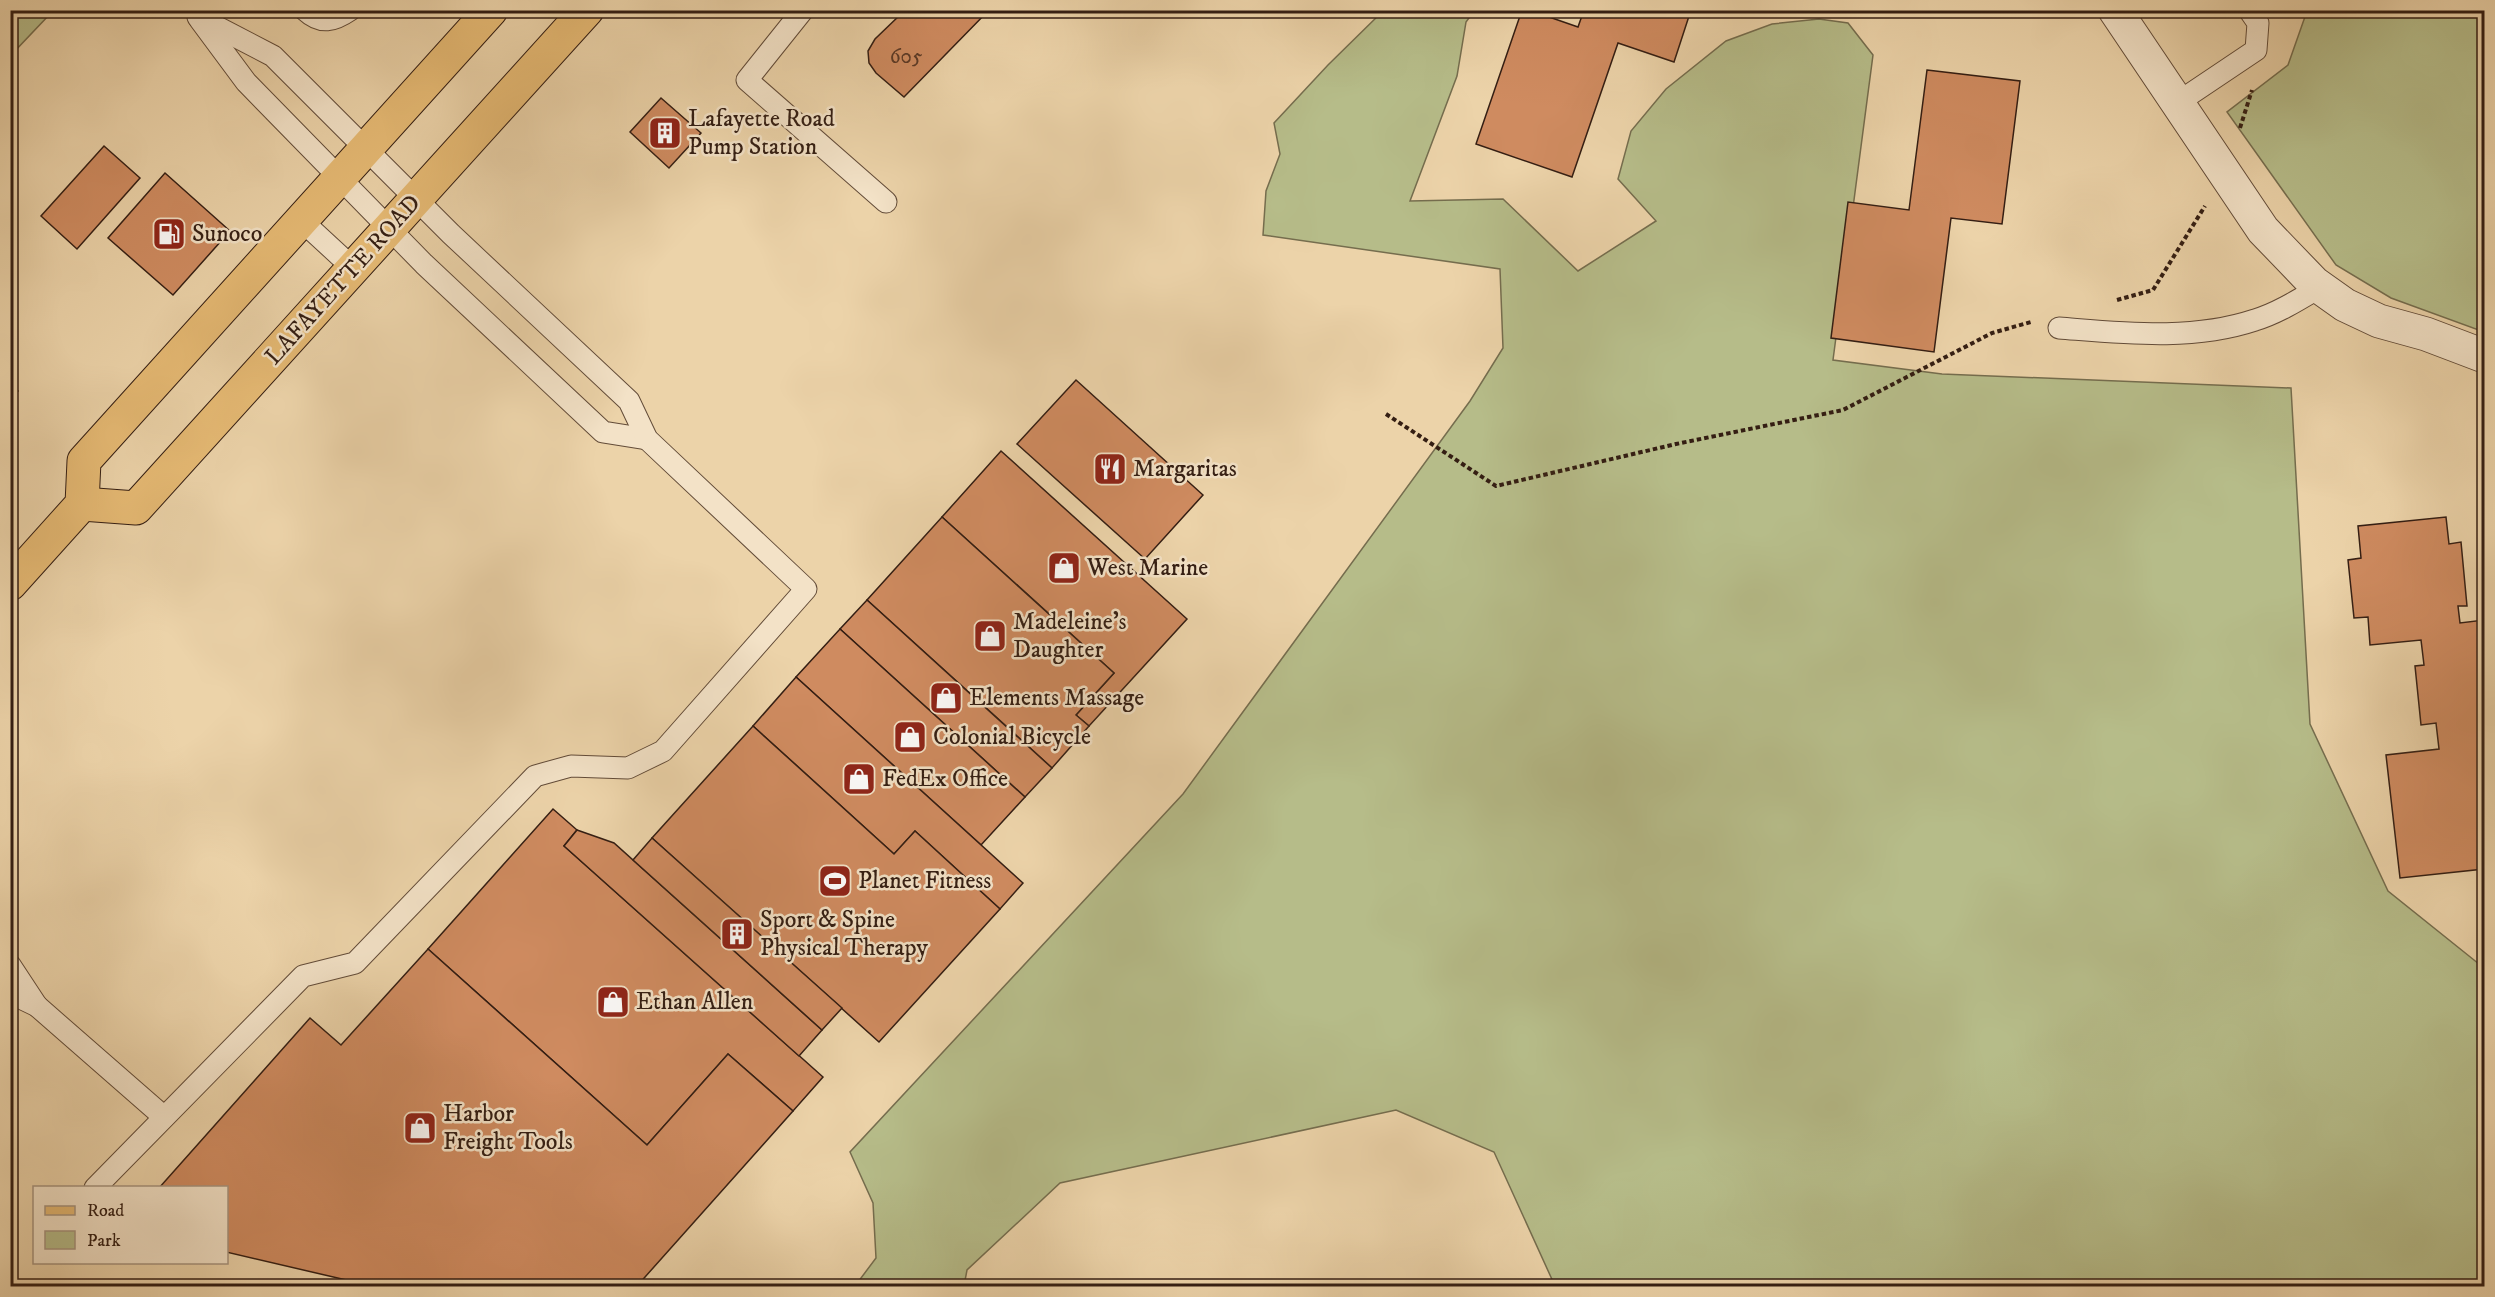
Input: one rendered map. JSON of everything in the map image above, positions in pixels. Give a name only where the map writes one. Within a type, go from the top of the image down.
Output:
[{"type":"main road","points":[[10,584],[82,504],[84,461],[491,10]]},
{"type":"main road","name":"LAFAYETTE ROAD","points":[[82,504],[136,508],[586,10]]},
{"type":"street","points":[[2115,10],[2263,230],[2290,260],[2320,287],[2345,305],[2379,321],[2426,334],[2484,356]]},
{"type":"lane","points":[[305,10],[322,21],[337,20],[350,10]]},
{"type":"lane","points":[[803,10],[747,80],[886,202]]},
{"type":"lane","points":[[2177,103],[2256,50],[2258,23],[2249,10]]},
{"type":"lane","points":[[96,1186],[303,976],[355,963],[535,776],[571,766],[627,768],[663,751],[806,589],[647,439],[628,401],[273,56],[195,14]]},
{"type":"lane","points":[[195,14],[246,82],[424,264],[603,432],[647,439]]},
{"type":"lane","points":[[302,221],[354,269]]},
{"type":"lane","points":[[2050,324],[2127,333],[2202,333],[2256,320],[2295,303],[2320,287]]},
{"type":"lane","points":[[10,965],[37,1006]]},
{"type":"lane","points":[[10,993],[37,1006],[164,1117]]},
{"type":"path","points":[[2108,302],[2153,290],[2225,173],[2254,86]]},
{"type":"path","points":[[1386,414],[1496,486],[1676,444],[1843,410],[1992,333],[2050,324]]},
{"type":"green space","points":[[11,10],[49,11],[50,14],[11,55]]},
{"type":"green space","points":[[1383,11],[1474,11],[1466,22],[1457,76],[1410,201],[1503,199],[1578,271],[1656,221],[1618,179],[1631,131],[1666,89],[1726,41],[1772,24],[1819,19],[1848,23],[1873,55],[1833,360],[1942,374],[2291,388],[2310,724],[2388,891],[2484,968],[2484,1286],[1555,1286],[1494,1152],[1396,1110],[1060,1183],[967,1270],[964,1286],[855,1286],[876,1258],[873,1203],[850,1152],[1183,794],[1470,401],[1503,348],[1500,269],[1263,235],[1266,191],[1280,154],[1274,123]]},
{"type":"green space","points":[[2307,11],[2484,11],[2484,332],[2391,298],[2336,265],[2227,112],[2288,65]]},
{"type":"building","points":[[901,10],[989,10],[904,97],[876,73],[869,63],[868,51],[875,39],[902,13]]},
{"type":"building","points":[[1522,10],[1529,10],[1578,27],[1584,10],[1691,10],[1674,62],[1618,43],[1572,177],[1476,144]]},
{"type":"building","points":[[1927,70],[2020,81],[2002,224],[1951,218],[1934,352],[1831,338],[1848,202],[1909,210]]},
{"type":"building","name":"Lafayette Road Pump Station","points":[[661,98],[701,133],[669,168],[630,132]]},
{"type":"building","points":[[104,146],[140,178],[77,249],[41,216]]},
{"type":"building","name":"Sunoco","points":[[165,173],[230,231],[173,295],[108,238]]},
{"type":"building","name":"Margaritas","points":[[1076,380],[1203,495],[1145,559],[1017,444]]},
{"type":"building","points":[[10,383],[18,391],[10,399]]},
{"type":"building","name":"West Marine","points":[[1001,451],[1187,619],[1089,726],[1076,715],[1114,673],[942,517]]},
{"type":"building","name":"Madeleine's Daughter","points":[[942,517],[1114,673],[1076,715],[1089,726],[1052,768],[867,600]]},
{"type":"building","points":[[2446,517],[2449,544],[2461,542],[2467,606],[2458,606],[2460,623],[2484,620],[2484,869],[2400,878],[2386,755],[2439,749],[2436,723],[2421,725],[2415,666],[2424,665],[2421,640],[2370,645],[2368,617],[2354,618],[2348,560],[2361,558],[2358,526]]},
{"type":"building","name":"Elements Massage","points":[[867,600],[1052,768],[1025,797],[840,629]]},
{"type":"building","name":"Colonial Bicycle","points":[[840,629],[1025,797],[981,845],[796,677]]},
{"type":"building","name":"FedEx Office","points":[[796,677],[1023,883],[1000,909],[915,831],[894,854],[753,726]]},
{"type":"building","name":"Planet Fitness","points":[[753,726],[894,854],[915,831],[1000,909],[879,1042],[652,838]]},
{"type":"building","name":"Ethan Allen","points":[[553,809],[577,830],[564,846],[823,1077],[793,1111],[728,1054],[647,1145],[428,949]]},
{"type":"building","points":[[577,830],[614,843],[822,1030],[799,1056],[564,846]]},
{"type":"building","name":"Sport & Spine Physical Therapy","points":[[652,838],[842,1008],[822,1030],[633,860]]},
{"type":"building","name":"Harbor Freight Tools","points":[[428,949],[647,1145],[728,1054],[793,1111],[637,1286],[372,1286],[228,1252],[228,1186],[161,1186],[310,1018],[341,1045]]},
{"type":"place","name":"Lafayette Road Pump Station","points":[[665,133]]},
{"type":"place","name":"Sunoco","points":[[169,234]]},
{"type":"place","name":"Margaritas","points":[[1110,469]]},
{"type":"place","name":"West Marine","points":[[1064,568]]},
{"type":"place","name":"Madeleine's Daughter","points":[[990,636]]},
{"type":"place","name":"Elements Massage","points":[[946,698]]},
{"type":"place","name":"Colonial Bicycle","points":[[910,737]]},
{"type":"place","name":"FedEx Office","points":[[859,779]]},
{"type":"place","name":"Planet Fitness","points":[[835,881]]},
{"type":"place","name":"Sport & Spine Physical Therapy","points":[[737,934]]},
{"type":"place","name":"Ethan Allen","points":[[613,1002]]},
{"type":"place","name":"Harbor Freight Tools","points":[[420,1128]]}]
